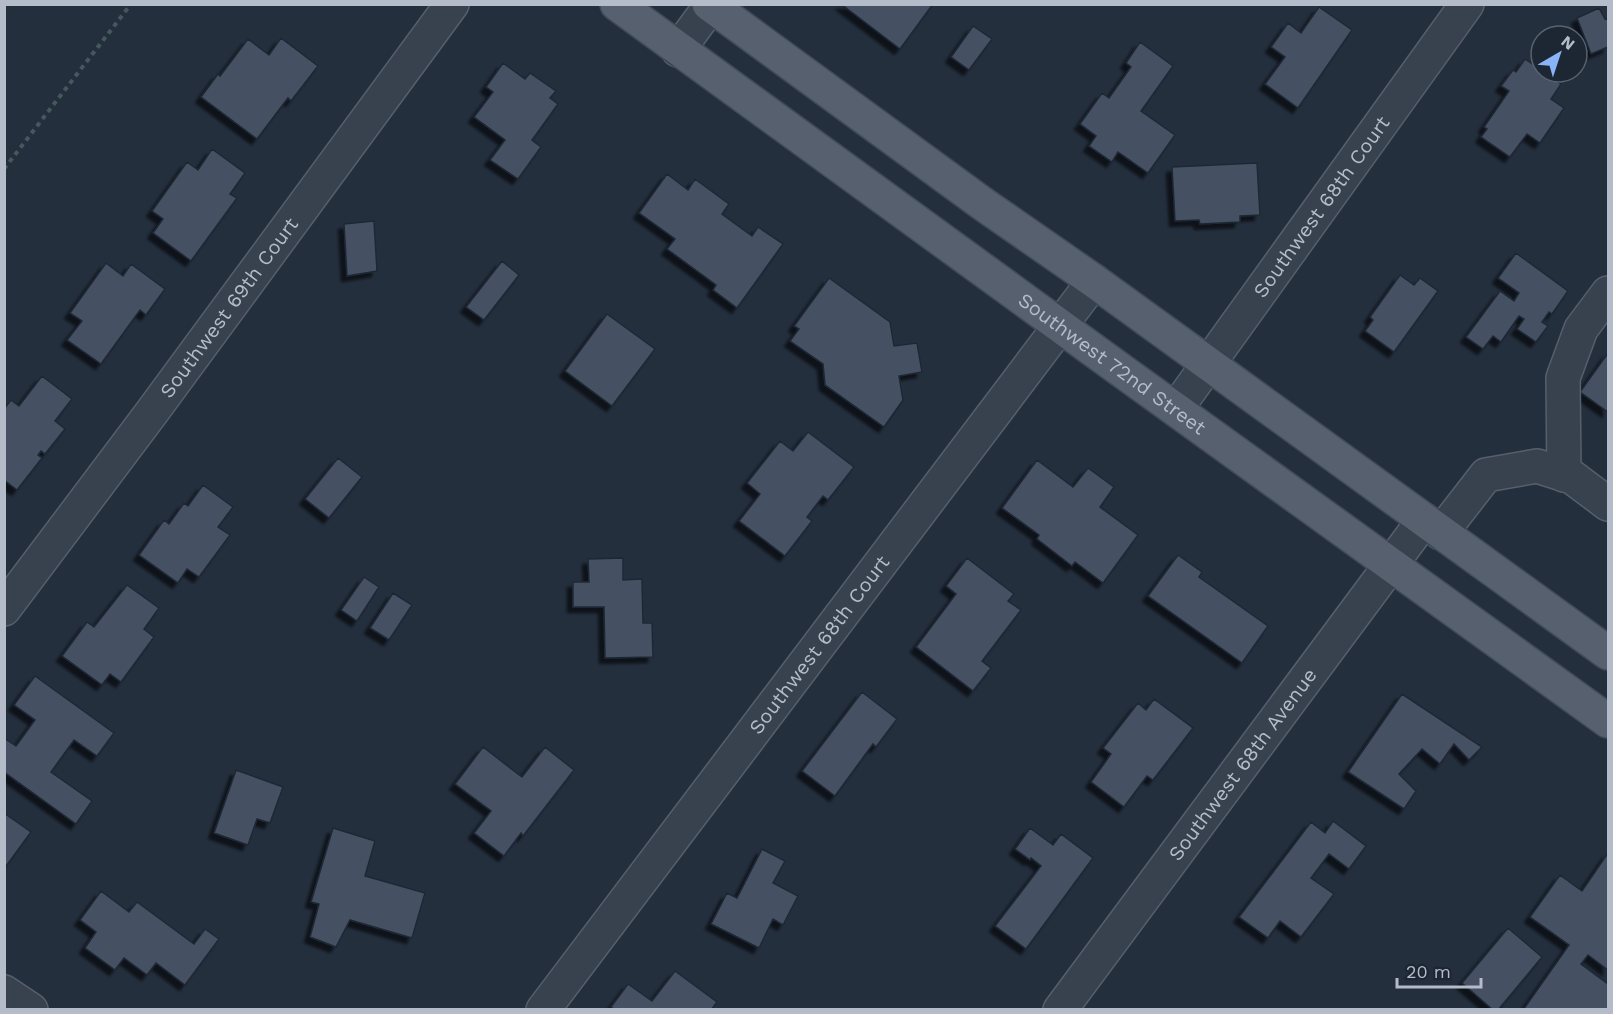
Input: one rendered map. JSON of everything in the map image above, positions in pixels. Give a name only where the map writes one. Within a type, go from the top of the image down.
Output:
[{"type":"main road","name":"Southwest 72nd Street","points":[[617,4],[1608,721]]},
{"type":"main road","points":[[710,5],[1608,653]]},
{"type":"street","name":"Southwest 69th Court","points":[[4,609],[452,4]]},
{"type":"street","name":"Southwest 68th Court","points":[[1176,410],[1467,4]]},
{"type":"street","points":[[678,50],[710,5]]},
{"type":"street","name":"Southwest 68th Court","points":[[543,1010],[1094,281]]},
{"type":"street","points":[[1564,475],[1563,378],[1581,329],[1608,293]]},
{"type":"street","name":"Southwest 68th Avenue","points":[[1060,1010],[1392,565],[1486,475],[1536,466],[1572,477],[1608,504]]},
{"type":"street","points":[[4,992],[31,1010]]},
{"type":"path","points":[[4,169],[131,4]]},
{"type":"building","points":[[841,4],[933,4],[900,49]]},
{"type":"building","points":[[1319,7],[1352,30],[1298,108],[1265,84],[1285,57],[1271,47],[1288,23],[1301,33]]},
{"type":"building","points":[[1599,8],[1605,19],[1608,18],[1608,47],[1591,54],[1589,24],[1579,24],[1577,18]]},
{"type":"building","points":[[973,26],[992,39],[969,70],[951,57]]},
{"type":"building","points":[[281,38],[318,66],[291,101],[288,98],[257,139],[201,97],[248,39],[269,55]]},
{"type":"building","points":[[1140,42],[1173,66],[1141,111],[1175,135],[1148,173],[1118,152],[1112,162],[1089,146],[1096,136],[1080,124],[1102,93],[1109,98],[1131,67],[1126,63]]},
{"type":"building","points":[[1525,59],[1529,62],[1529,84],[1561,84],[1551,99],[1564,108],[1540,143],[1527,134],[1510,157],[1481,137],[1487,129],[1484,127],[1509,91],[1501,86],[1513,70],[1516,72]]},
{"type":"building","points":[[503,63],[525,79],[530,73],[556,91],[550,98],[558,104],[532,140],[541,147],[518,179],[490,160],[505,140],[474,117],[493,92],[486,87]]},
{"type":"building","points":[[212,149],[245,173],[230,194],[237,198],[191,261],[153,233],[163,219],[152,211],[187,162],[198,170]]},
{"type":"building","points":[[1257,163],[1260,215],[1240,216],[1240,222],[1200,224],[1199,220],[1175,221],[1172,167]]},
{"type":"building","points":[[667,174],[688,190],[695,179],[729,204],[722,214],[752,236],[758,227],[783,244],[737,308],[713,290],[716,285],[667,249],[675,239],[639,213]]},
{"type":"building","points":[[374,221],[377,271],[347,276],[344,224]]},
{"type":"building","points":[[1516,253],[1568,291],[1552,314],[1549,312],[1542,322],[1548,326],[1536,342],[1517,329],[1524,319],[1519,316],[1501,342],[1493,336],[1483,349],[1466,337],[1500,291],[1514,301],[1519,293],[1498,278]]},
{"type":"building","points":[[502,261],[519,275],[484,320],[466,307]]},
{"type":"building","points":[[106,263],[123,276],[131,264],[165,289],[146,315],[140,310],[101,364],[67,340],[82,321],[70,313]]},
{"type":"building","points":[[1400,275],[1414,285],[1420,278],[1438,291],[1394,352],[1365,331],[1373,320],[1370,317]]},
{"type":"building","points":[[829,278],[890,322],[894,346],[917,343],[922,372],[899,376],[903,400],[884,427],[825,385],[823,364],[790,341],[799,329],[794,326]]},
{"type":"building","points":[[607,314],[655,349],[612,406],[565,371]]},
{"type":"building","points":[[1608,353],[1608,412],[1580,392]]},
{"type":"building","points":[[42,376],[72,399],[55,421],[65,429],[45,454],[41,451],[38,455],[42,458],[17,490],[4,480],[4,409],[11,400],[19,406]]},
{"type":"building","points":[[808,432],[854,467],[828,500],[823,496],[807,517],[812,521],[785,556],[739,521],[760,494],[747,483],[780,441],[793,451]]},
{"type":"building","points":[[338,458],[362,477],[329,518],[305,499]]},
{"type":"building","points":[[1037,460],[1073,487],[1088,468],[1114,487],[1100,507],[1138,535],[1103,583],[1075,562],[1072,566],[1037,539],[1039,535],[1002,508]]},
{"type":"building","points":[[203,485],[233,507],[218,527],[230,535],[199,577],[187,569],[178,583],[139,555],[164,520],[169,524],[184,503],[188,506]]},
{"type":"building","points":[[1178,555],[1202,572],[1199,577],[1268,626],[1242,663],[1148,596]]},
{"type":"building","points":[[623,558],[623,580],[642,579],[643,623],[652,623],[653,657],[605,658],[604,607],[573,607],[573,582],[589,582],[588,559]]},
{"type":"building","points":[[967,558],[1014,594],[1008,601],[1021,610],[982,661],[991,668],[973,691],[916,647],[956,594],[946,586]]},
{"type":"building","points":[[364,577],[379,587],[357,621],[341,610]]},
{"type":"building","points":[[127,585],[159,608],[144,629],[154,637],[121,682],[110,674],[102,685],[62,656],[87,622],[94,627]]},
{"type":"building","points":[[393,593],[412,605],[389,640],[370,628]]},
{"type":"building","points":[[35,676],[114,733],[97,756],[74,740],[51,772],[92,801],[76,824],[4,772],[4,738],[16,746],[35,720],[14,705]]},
{"type":"building","points":[[862,692],[897,719],[876,747],[873,744],[835,796],[802,771]]},
{"type":"building","points":[[1402,694],[1482,747],[1469,760],[1454,744],[1440,764],[1422,749],[1399,774],[1416,791],[1404,809],[1348,772]]},
{"type":"building","points":[[1154,699],[1193,728],[1153,780],[1147,776],[1124,807],[1091,782],[1111,754],[1103,748],[1138,703],[1146,710]]},
{"type":"building","points":[[483,747],[522,777],[545,747],[574,770],[523,836],[521,833],[504,856],[474,833],[491,811],[455,784]]},
{"type":"building","points":[[236,770],[283,787],[270,823],[257,819],[248,845],[214,833]]},
{"type":"building","points":[[4,813],[31,832],[4,869]]},
{"type":"building","points":[[1333,821],[1366,846],[1349,869],[1329,854],[1311,878],[1334,894],[1301,937],[1280,921],[1268,938],[1239,917],[1311,822],[1325,833]]},
{"type":"building","points":[[333,828],[375,841],[365,876],[425,893],[412,938],[350,920],[336,947],[310,937],[319,904],[311,902]]},
{"type":"building","points":[[1030,828],[1053,845],[1061,834],[1093,858],[1026,949],[995,926],[1041,866],[1015,849]]},
{"type":"building","points":[[762,849],[785,861],[773,883],[798,896],[783,925],[773,919],[759,948],[711,924],[727,893],[737,898]]},
{"type":"building","points":[[1608,853],[1608,970],[1588,955],[1581,964],[1608,984],[1608,1010],[1523,1010],[1569,945],[1530,917],[1560,875],[1582,891]]},
{"type":"building","points":[[101,891],[129,912],[137,902],[194,944],[205,929],[219,939],[185,985],[156,963],[147,975],[124,958],[115,970],[85,948],[96,932],[80,920]]},
{"type":"building","points":[[1508,928],[1542,957],[1498,1010],[1493,1010],[1462,983]]},
{"type":"building","points":[[675,971],[717,1002],[711,1010],[615,1010],[611,1007],[628,984],[652,1001]]}]
